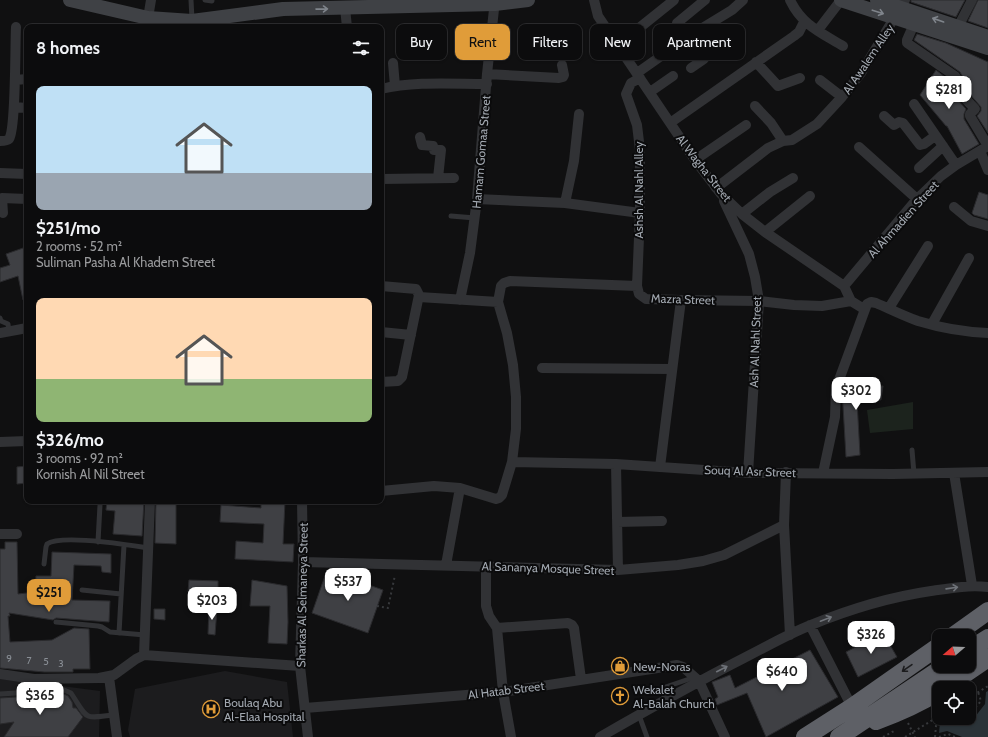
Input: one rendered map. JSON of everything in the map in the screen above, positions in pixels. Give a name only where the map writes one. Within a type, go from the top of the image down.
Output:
[{"type":"highway","points":[[963,629],[988,611]]},
{"type":"highway","points":[[976,646],[988,638]]},
{"type":"highway","points":[[805,737],[852,707],[932,651]]},
{"type":"highway","points":[[957,681],[988,658]]},
{"type":"highway","points":[[844,734],[936,673]]},
{"type":"highway","points":[[844,734],[900,712],[932,696]]},
{"type":"street","points":[[70,0],[148,18],[192,24],[284,5],[345,8],[528,0]]},
{"type":"street","points":[[148,18],[151,0]]},
{"type":"street","name":"Al Wagha Street","points":[[594,0],[598,16],[604,24]]},
{"type":"street","points":[[644,24],[674,0]]},
{"type":"street","points":[[677,23],[705,0]]},
{"type":"street","name":"Ashsh Al Nahl Alley","points":[[709,24],[732,10],[743,0]]},
{"type":"street","points":[[790,0],[795,12],[804,22],[843,46]]},
{"type":"street","points":[[818,30],[841,0],[901,8],[914,24],[988,48]]},
{"type":"street","points":[[877,0],[988,37]]},
{"type":"street","points":[[958,27],[972,0]]},
{"type":"street","name":"Hamam Gomaa Street","points":[[460,300],[470,253],[475,218],[495,2]]},
{"type":"street","points":[[345,8],[347,24]]},
{"type":"street","name":"Al Awalem Alley","points":[[718,191],[768,148],[783,141],[792,140],[817,124],[842,98],[861,73],[901,8]]},
{"type":"street","points":[[670,123],[794,36],[799,32],[804,22]]},
{"type":"street","points":[[914,24],[907,43],[955,76],[961,94],[975,109],[970,115],[986,148],[988,170]]},
{"type":"street","points":[[0,141],[7,140],[9,138],[14,107],[16,27]]},
{"type":"street","name":"Al Wagha Street","points":[[628,60],[695,160],[718,191],[742,214],[765,232],[844,286]]},
{"type":"street","name":"Ashsh Al Nahl Alley","points":[[637,286],[640,213],[640,150],[636,125],[626,94],[631,83],[659,60]]},
{"type":"street","points":[[691,68],[703,60]]},
{"type":"street","points":[[393,62],[395,86]]},
{"type":"street","points":[[756,62],[778,86],[800,78]]},
{"type":"street","points":[[384,89],[395,86],[487,79],[559,78],[563,77],[564,75],[562,65]]},
{"type":"street","points":[[650,92],[673,76]]},
{"type":"street","points":[[15,80],[24,79]]},
{"type":"street","points":[[820,80],[842,98]]},
{"type":"street","points":[[914,104],[956,165]]},
{"type":"street","points":[[755,106],[771,123],[783,141]]},
{"type":"street","points":[[14,107],[24,108]]},
{"type":"street","points":[[565,203],[574,161],[579,114]]},
{"type":"street","points":[[884,116],[894,125],[899,122],[903,122],[920,145],[936,136]]},
{"type":"street","points":[[695,160],[746,126]]},
{"type":"street","points":[[420,137],[422,145],[433,146],[434,149],[441,151],[438,178]]},
{"type":"street","points":[[919,168],[943,146]]},
{"type":"street","points":[[859,147],[918,198]]},
{"type":"street","name":"Al Ahmadien Street","points":[[844,286],[918,198],[941,176],[956,165],[986,148]]},
{"type":"street","points":[[0,173],[24,174]]},
{"type":"street","points":[[384,179],[454,178]]},
{"type":"street","points":[[742,214],[770,192],[793,178]]},
{"type":"street","name":"Ash Al Nahl Street","points":[[718,191],[749,254],[759,301],[748,473]]},
{"type":"street","points":[[765,232],[810,196]]},
{"type":"street","points":[[3,213],[2,198],[24,199]]},
{"type":"street","points":[[477,199],[565,203],[640,213]]},
{"type":"street","points":[[954,207],[971,221],[987,222]]},
{"type":"street","points":[[889,308],[928,246]]},
{"type":"street","points":[[932,324],[969,258]]},
{"type":"street","name":"Mazra Street","points":[[498,302],[501,286],[510,280],[637,286],[639,294],[646,299],[759,301],[794,305],[822,306],[851,301]]},
{"type":"street","points":[[844,286],[851,301],[864,309]]},
{"type":"street","points":[[384,287],[460,300],[498,302],[507,333],[512,358],[516,397],[516,430],[512,462],[502,496],[496,499],[460,488],[434,486],[384,492]]},
{"type":"street","points":[[384,382],[398,381],[402,379],[417,293]]},
{"type":"street","points":[[660,467],[681,300]]},
{"type":"street","points":[[823,473],[835,417],[836,388],[867,304],[871,302],[917,320],[957,330],[988,332]]},
{"type":"street","points":[[5,332],[24,329]]},
{"type":"street","points":[[384,332],[411,334]]},
{"type":"street","points":[[542,368],[672,369]]},
{"type":"street","points":[[0,442],[24,441]]},
{"type":"street","name":"Souq Al Asr Street","points":[[512,462],[616,464],[748,473],[786,472],[914,474],[988,472]]},
{"type":"street","points":[[616,464],[618,570]]},
{"type":"street","points":[[786,472],[784,525],[790,635]]},
{"type":"street","points":[[954,473],[972,585]]},
{"type":"street","points":[[446,565],[460,488]]},
{"type":"street","points":[[144,655],[150,504]]},
{"type":"street","name":"Sharkas Al Selmaneya Street","points":[[302,504],[303,562],[300,666],[308,737]]},
{"type":"street","points":[[617,522],[662,521]]},
{"type":"street","name":"Al Sananya Mosque Street","points":[[303,562],[618,570],[678,565],[703,561],[724,555],[784,525]]},
{"type":"street","points":[[0,534],[17,534]]},
{"type":"street","points":[[486,566],[487,612],[498,628],[503,692],[511,737]]},
{"type":"street","points":[[600,737],[697,679],[810,625],[844,612],[881,601],[919,593],[972,585],[988,587]]},
{"type":"street","points":[[498,628],[568,623],[572,625],[574,628],[581,679]]},
{"type":"street","points":[[810,625],[852,707]]},
{"type":"street","points":[[0,674],[34,679],[109,677],[120,672],[136,659],[144,655],[300,666]]},
{"type":"street","name":"Al Hatab Street","points":[[305,708],[503,692],[677,665],[683,667],[697,679]]},
{"type":"street","points":[[109,677],[116,737]]},
{"type":"street","points":[[697,679],[725,737]]},
{"type":"lane","points":[[191,0],[192,24]]},
{"type":"lane","points":[[205,0],[212,1]]},
{"type":"lane","points":[[451,216],[475,218]]},
{"type":"lane","points":[[0,318],[2,322],[8,324],[5,332]]},
{"type":"lane","points":[[912,450],[914,474]]},
{"type":"lane","points":[[98,542],[100,505]]},
{"type":"lane","points":[[44,564],[46,547],[50,542],[78,540],[148,548]]},
{"type":"lane","points":[[119,633],[124,545]]},
{"type":"lane","points":[[82,590],[121,594]]},
{"type":"lane","points":[[56,622],[98,626],[102,627],[107,632],[145,635]]},
{"type":"lane","points":[[67,679],[68,691]]},
{"type":"lane","points":[[651,692],[697,679]]},
{"type":"lane","points":[[0,694],[64,690],[71,693],[85,715],[91,717],[113,711]]},
{"type":"lane","points":[[639,715],[647,737]]},
{"type":"path","points":[[377,606],[388,608],[397,564]]},
{"type":"path","points":[[976,707],[981,701],[978,692],[988,686]]},
{"type":"path","points":[[905,737],[932,720]]},
{"type":"path","points":[[908,723],[915,737]]},
{"type":"path","points":[[935,737],[937,725]]},
{"type":"path","points":[[939,737],[944,734],[955,737]]},
{"type":"shaded area","points":[[913,402],[913,429],[870,433],[867,410]]},
{"type":"shaded area","name":"Boulaq Abu Al-Elaa Hospital","points":[[225,671],[287,682],[293,737],[130,737],[128,730],[135,689]]},
{"type":"shaded area","points":[[0,678],[100,691],[99,737],[0,737]]},
{"type":"shaded area","points":[[988,691],[988,737],[962,737],[947,731],[939,733],[940,725],[976,725],[976,716],[985,704],[986,692]]},
{"type":"building","points":[[911,0],[965,0],[956,17],[911,2]]},
{"type":"building","points":[[978,0],[988,0],[988,28],[968,21]]},
{"type":"building","points":[[917,34],[946,43],[988,62],[988,133],[977,116],[981,111],[981,107],[967,91],[965,81],[960,72],[914,40]]},
{"type":"building","points":[[936,70],[953,84],[956,98],[966,109],[964,119],[979,144],[962,154],[947,126],[920,95]]},
{"type":"building","points":[[979,192],[988,195],[988,219],[972,213]]},
{"type":"building","points":[[24,248],[24,300],[18,276],[0,282],[0,268],[10,265],[6,254]]},
{"type":"building","points":[[861,378],[863,386],[883,386],[881,400],[857,401],[860,455],[846,457],[842,389],[845,383]]},
{"type":"building","points":[[24,466],[24,483],[17,484],[17,467]]},
{"type":"building","points":[[107,504],[144,504],[142,536],[113,534],[115,511],[106,510]]},
{"type":"building","points":[[156,504],[176,504],[176,544],[155,543]]},
{"type":"building","points":[[261,504],[285,504],[283,544],[294,544],[293,562],[235,559],[236,541],[263,543],[264,524],[220,522],[221,505],[261,508]]},
{"type":"building","points":[[5,542],[17,542],[18,594],[35,592],[36,576],[51,576],[52,552],[111,554],[111,573],[102,572],[101,566],[74,565],[72,600],[110,601],[109,622],[56,618],[53,620],[9,613],[10,616],[8,616],[10,642],[52,640],[74,628],[89,629],[90,669],[73,669],[73,672],[44,672],[0,668],[0,549],[5,549]]},
{"type":"building","points":[[327,570],[383,590],[368,633],[312,613]]},
{"type":"building","points":[[189,580],[218,581],[218,593],[188,592]]},
{"type":"building","points":[[252,580],[287,586],[287,644],[268,643],[270,606],[250,606]]},
{"type":"building","points":[[209,606],[217,609],[215,635],[208,634]]},
{"type":"building","points":[[154,609],[165,609],[165,620],[154,619]]},
{"type":"building","points":[[883,633],[897,657],[858,677],[846,652]]},
{"type":"building","points":[[810,650],[838,697],[766,737],[747,693],[717,705],[715,699],[718,697],[712,682],[730,675],[735,688]]},
{"type":"building","points":[[64,694],[68,696],[72,702],[73,708],[76,708],[83,717],[68,737],[4,737],[14,722],[0,724],[0,698]]},
{"type":"place","name":"New-Noras","points":[[620,666]]},
{"type":"place","name":"Wekalet Al-Balah Church","points":[[620,696]]},
{"type":"place","name":"Boulaq Abu Al-Elaa Hospital","points":[[211,709]]}]
